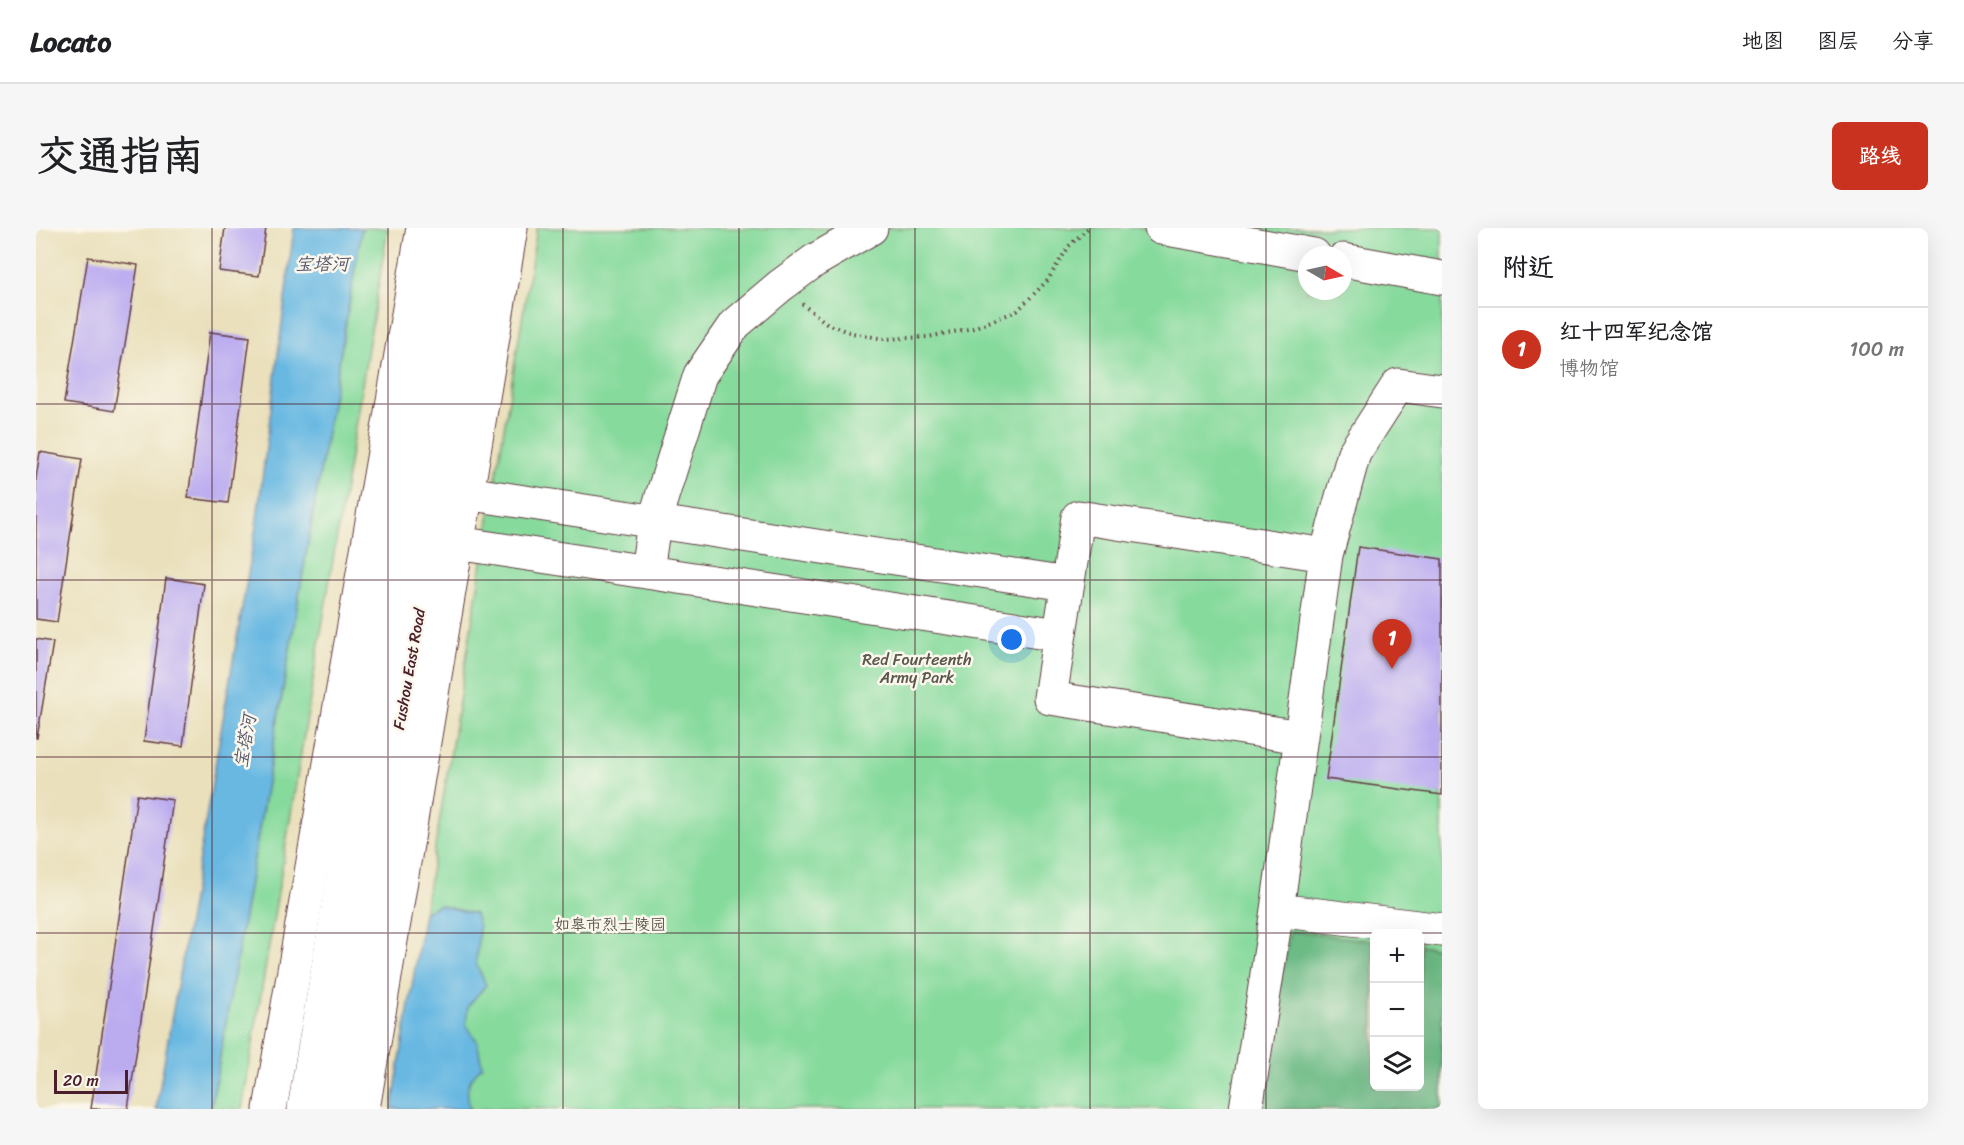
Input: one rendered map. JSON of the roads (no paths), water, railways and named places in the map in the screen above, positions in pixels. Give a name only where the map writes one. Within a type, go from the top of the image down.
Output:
[{"type":"main road","points":[[270,1109],[423,228]]},
{"type":"main road","name":"Fushou East Road","points":[[304,1109],[453,228]]},
{"type":"main road","name":"Fushou East Road","points":[[334,1109],[454,491],[484,228]]},
{"type":"main road","points":[[511,228],[454,491],[1067,584]]},
{"type":"main road","points":[[647,572],[654,522],[700,375],[735,324],[814,261],[871,228]]},
{"type":"main road","points":[[1161,228],[1298,252]]},
{"type":"main road","points":[[1352,262],[1442,278]]},
{"type":"main road","points":[[1246,1109],[1277,910],[1326,555],[1354,453],[1398,385],[1442,392]]},
{"type":"main road","points":[[1300,736],[1050,698],[1059,635],[1078,517],[1326,555]]},
{"type":"main road","points":[[363,1109],[444,542],[1059,635]]},
{"type":"main road","points":[[1277,910],[1442,930]]},
{"type":"water","name":"宝塔河","points":[[294,228],[362,228],[211,1109],[156,1109],[256,527]]},
{"type":"water","points":[[438,905],[475,914],[479,927],[476,963],[486,985],[468,1006],[466,1025],[477,1041],[482,1066],[468,1085],[470,1109],[392,1109],[424,913]]},
{"type":"place","name":"红十四军纪念馆","points":[[1392,669]]},
{"type":"park label","name":"Red Fourteenth Army Park","points":[[917,668]]},
{"type":"park label","name":"如皋市烈士陵园","points":[[610,924]]}]
